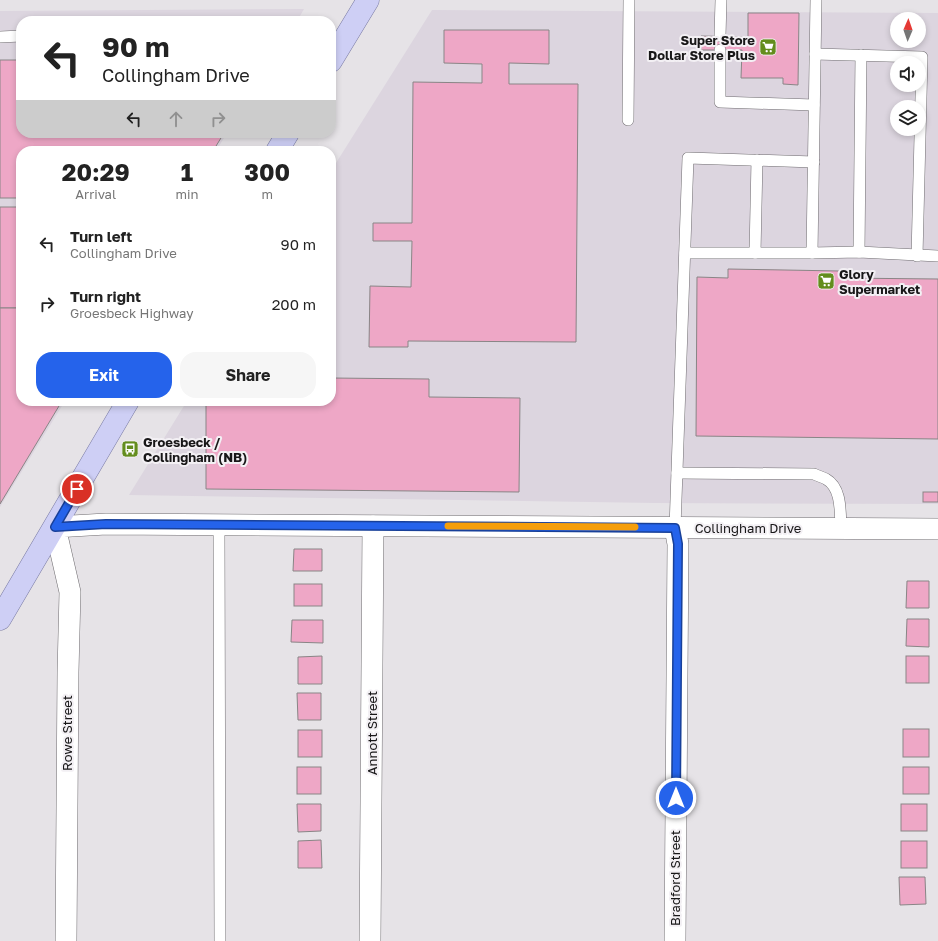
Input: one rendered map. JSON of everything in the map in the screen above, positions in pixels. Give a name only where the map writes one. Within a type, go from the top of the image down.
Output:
[{"type":"main road","points":[[336,53],[368,0]]},
{"type":"main road","points":[[0,619],[125,406]]},
{"type":"street","name":"Collingham Drive","points":[[55,527],[106,524],[938,529]]},
{"type":"street","name":"Annott Street","points":[[370,941],[373,526]]},
{"type":"street","name":"Rowe Street","points":[[55,527],[70,592],[66,941]]},
{"type":"street","name":"Bradford Street","points":[[675,528],[678,544],[675,941]]},
{"type":"lane","points":[[628,120],[629,0]]},
{"type":"lane","points":[[720,36],[721,0]]},
{"type":"lane","points":[[812,253],[816,0]]},
{"type":"lane","points":[[0,37],[16,36]]},
{"type":"lane","points":[[720,50],[720,102],[814,105]]},
{"type":"lane","points":[[815,54],[922,57],[918,256]]},
{"type":"lane","points":[[859,252],[861,55]]},
{"type":"lane","points":[[675,528],[688,158],[814,162]]},
{"type":"lane","points":[[755,253],[758,160]]},
{"type":"lane","points":[[685,253],[859,252],[938,256]]},
{"type":"lane","points":[[677,473],[814,474],[827,479],[834,487],[838,498],[841,528]]},
{"type":"lane","points":[[219,525],[220,941]]},
{"type":"shaded area","points":[[304,9],[300,16],[16,16],[16,138],[224,138],[219,146],[16,146],[16,406],[62,406],[0,507],[0,11]]},
{"type":"shaded area","points":[[432,10],[890,13],[890,48],[926,48],[926,13],[938,13],[938,504],[655,503],[129,495],[184,406],[336,406],[336,163]]},
{"type":"building","points":[[748,13],[799,13],[798,85],[783,84],[783,78],[741,78],[742,50],[701,50],[701,36],[748,37]]},
{"type":"building","points":[[444,30],[549,30],[549,64],[509,63],[509,84],[578,84],[576,342],[408,341],[408,347],[369,347],[370,286],[411,287],[412,241],[373,241],[373,223],[412,223],[413,82],[482,83],[482,64],[444,63]]},
{"type":"building","points":[[0,60],[16,60],[16,138],[221,138],[216,146],[16,146],[16,198],[0,198]]},
{"type":"building","points":[[0,207],[16,207],[16,308],[0,308]]},
{"type":"building","points":[[728,269],[840,271],[840,278],[938,279],[938,439],[696,436],[697,277],[728,278]]},
{"type":"building","points":[[0,308],[16,308],[16,406],[59,406],[0,504]]},
{"type":"building","points":[[336,378],[429,379],[429,397],[520,398],[519,492],[206,489],[206,406],[336,406]]},
{"type":"building","points":[[923,492],[938,492],[938,502],[923,502]]},
{"type":"building","points":[[294,549],[322,549],[322,571],[293,571]]},
{"type":"building","points":[[907,581],[929,581],[929,608],[906,608]]},
{"type":"building","points":[[294,584],[322,584],[322,606],[294,606]]},
{"type":"building","points":[[907,619],[929,619],[929,647],[906,646]]},
{"type":"building","points":[[292,620],[323,620],[323,643],[291,642]]},
{"type":"building","points":[[322,656],[322,684],[298,684],[298,657]]},
{"type":"building","points":[[906,656],[929,656],[929,683],[906,683]]},
{"type":"building","points":[[297,693],[321,693],[321,720],[298,720]]},
{"type":"building","points":[[903,729],[929,729],[929,757],[903,757]]},
{"type":"building","points":[[298,730],[322,730],[322,757],[298,757]]},
{"type":"building","points":[[297,767],[321,767],[321,794],[297,794]]},
{"type":"building","points":[[903,767],[929,767],[929,794],[903,794]]},
{"type":"building","points":[[297,804],[321,804],[321,831],[298,832]]},
{"type":"building","points":[[901,804],[927,804],[927,831],[901,831]]},
{"type":"building","points":[[321,840],[322,868],[298,868],[298,841]]},
{"type":"building","points":[[901,841],[927,841],[927,868],[901,868]]},
{"type":"building","points":[[899,877],[925,877],[926,904],[900,905]]},
{"type":"slow traffic","points":[[448,526],[635,527]]},
{"type":"place","name":"Super Store Dollar Store Plus","points":[[768,47]]},
{"type":"place","name":"Glory Supermarket","points":[[826,281]]},
{"type":"place","name":"Groesbeck / Collingham (NB)","points":[[130,449]]},
{"type":"route","points":[[77,489],[55,527],[106,524],[675,528],[678,544],[676,798]]}]
